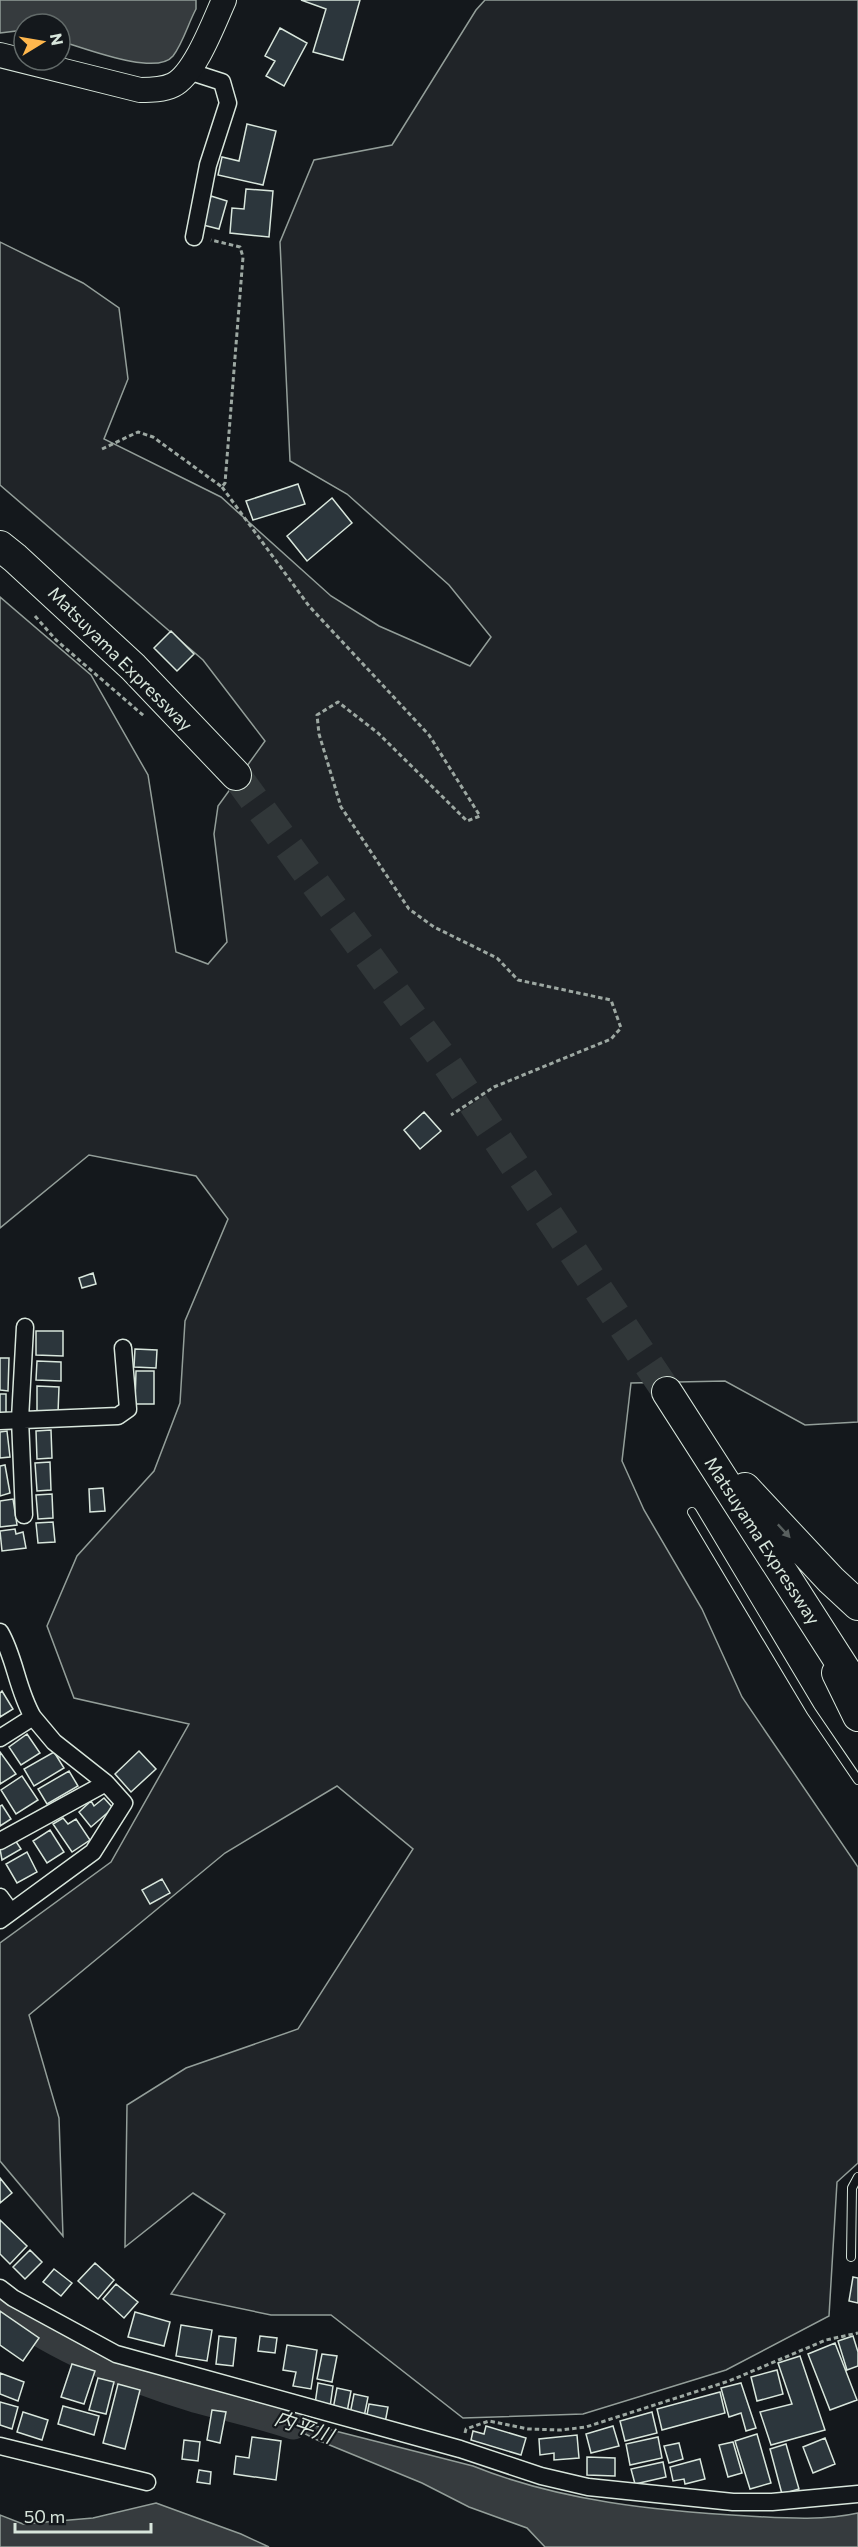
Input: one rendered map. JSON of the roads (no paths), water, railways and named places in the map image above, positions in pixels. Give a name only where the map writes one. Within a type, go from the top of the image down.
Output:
[{"type":"highway","name":"Matsuyama Expressway","points":[[0,546],[133,667],[236,775]]},
{"type":"highway","points":[[0,571],[133,667]]},
{"type":"highway","name":"Matsuyama Expressway","points":[[667,1392],[858,1690]]},
{"type":"highway","points":[[689,1426],[784,1531],[858,1605]]},
{"type":"highway","points":[[803,1606],[858,1716]]},
{"type":"main road","points":[[0,55],[140,90],[159,90],[175,84],[188,71],[224,0]]},
{"type":"street","points":[[188,71],[222,82],[228,103],[208,165],[194,237]]},
{"type":"street","points":[[24,1515],[20,1419],[25,1327]]},
{"type":"street","points":[[0,1421],[118,1416],[128,1409],[123,1348]]},
{"type":"street","points":[[0,1632],[6,1642],[26,1704],[33,1717],[54,1742],[106,1783],[124,1803],[93,1852],[5,1916],[0,1897]]},
{"type":"street","points":[[0,1738],[33,1717]]},
{"type":"street","points":[[0,1841],[106,1783]]},
{"type":"street","points":[[0,2288],[13,2298],[116,2354],[460,2449],[542,2476],[588,2487],[743,2502],[772,2502],[858,2494]]},
{"type":"street","points":[[0,2446],[147,2482]]},
{"type":"lane","points":[[692,1512],[811,1711],[858,1780]]},
{"type":"lane","points":[[851,2257],[852,2188],[858,2177]]},
{"type":"water","points":[[0,0],[196,0],[196,9],[180,45],[173,56],[164,62],[151,63],[118,59],[72,45],[72,12],[12,12],[12,32],[0,33]]},
{"type":"water","points":[[223,2391],[292,2420],[473,2466],[506,2478],[574,2496],[643,2507],[748,2516],[817,2518],[858,2513],[858,2547],[545,2547],[527,2528],[469,2507],[422,2483],[315,2439],[281,2421],[220,2399]]},
{"type":"water","points":[[156,2503],[241,2534],[269,2547],[0,2547],[0,2515],[23,2524],[93,2518]]},
{"type":"waterway","name":"内平川","points":[[0,2303],[44,2332],[119,2369],[195,2396],[293,2423]]},
{"type":"tunnel","points":[[236,775],[444,1060],[667,1392]]}]
